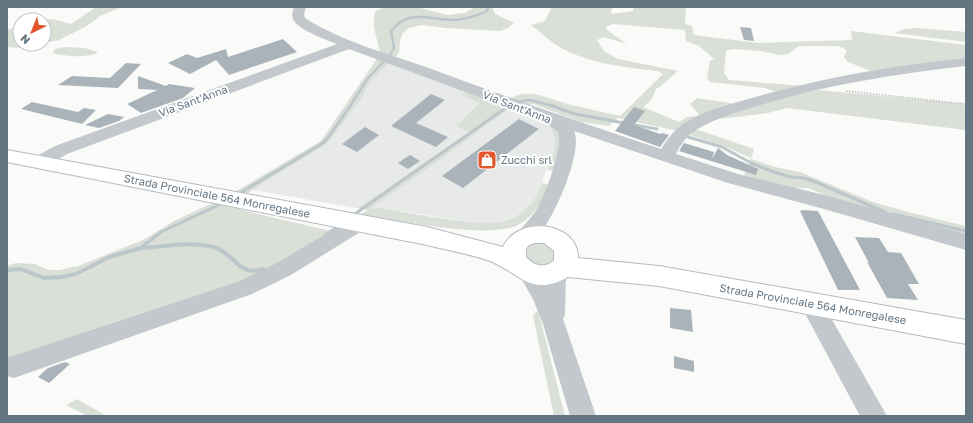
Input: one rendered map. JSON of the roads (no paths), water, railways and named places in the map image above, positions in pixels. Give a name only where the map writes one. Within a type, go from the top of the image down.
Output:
[{"type":"main road","name":"Strada Provinciale 564 Monregalese","points":[[7,156],[427,236],[497,254],[538,276],[559,256]]},
{"type":"main road","name":"Strada Provinciale 564 Monregalese","points":[[427,236],[523,238],[540,234],[559,256],[598,269],[659,276],[966,332]]},
{"type":"main road","points":[[523,238],[515,245],[513,251],[513,258],[523,269]]},
{"type":"street","name":"Via Sant'Anna","points":[[300,7],[298,17],[306,25],[349,44],[550,118],[564,128],[568,135],[569,142],[550,204],[549,217],[559,256],[554,324]]},
{"type":"street","name":"Via Sant'Anna","points":[[39,162],[61,150],[349,44]]},
{"type":"street","points":[[665,157],[678,136],[699,122],[718,113],[756,101],[856,77],[966,62]]},
{"type":"street","points":[[550,118],[734,179],[824,202],[966,242]]},
{"type":"street","name":"Via Sant'Anna","points":[[523,238],[539,221],[550,204]]},
{"type":"street","points":[[14,367],[244,288],[284,269],[349,222]]},
{"type":"street","points":[[523,269],[543,296],[554,324],[583,416]]},
{"type":"street","points":[[811,304],[874,416]]},
{"type":"waterway","points":[[350,106],[368,78],[390,55],[394,48],[391,31],[398,24],[412,17],[428,17],[445,20],[463,19],[487,11],[488,7]]},
{"type":"waterway","points":[[515,102],[530,100],[552,106]]},
{"type":"waterway","points":[[237,195],[320,145],[327,139],[351,105]]},
{"type":"waterway","points":[[352,216],[510,105],[508,106]]},
{"type":"waterway","points":[[552,106],[575,114],[657,129]]},
{"type":"waterway","points":[[685,136],[722,147],[753,164],[774,172],[791,177],[804,178],[818,183],[885,212]]},
{"type":"waterway","points":[[146,244],[161,232],[223,203]]},
{"type":"waterway","points":[[893,214],[966,231]]},
{"type":"waterway","points":[[325,235],[340,225]]},
{"type":"waterway","points":[[141,248],[147,243]]},
{"type":"waterway","points":[[141,248],[198,244],[223,251],[243,268],[248,270],[255,271],[264,269]]},
{"type":"waterway","points":[[7,270],[21,269],[44,278],[62,277],[76,274],[109,257],[141,248]]},
{"type":"place","name":"Zucchi srl","points":[[487,160]]}]
